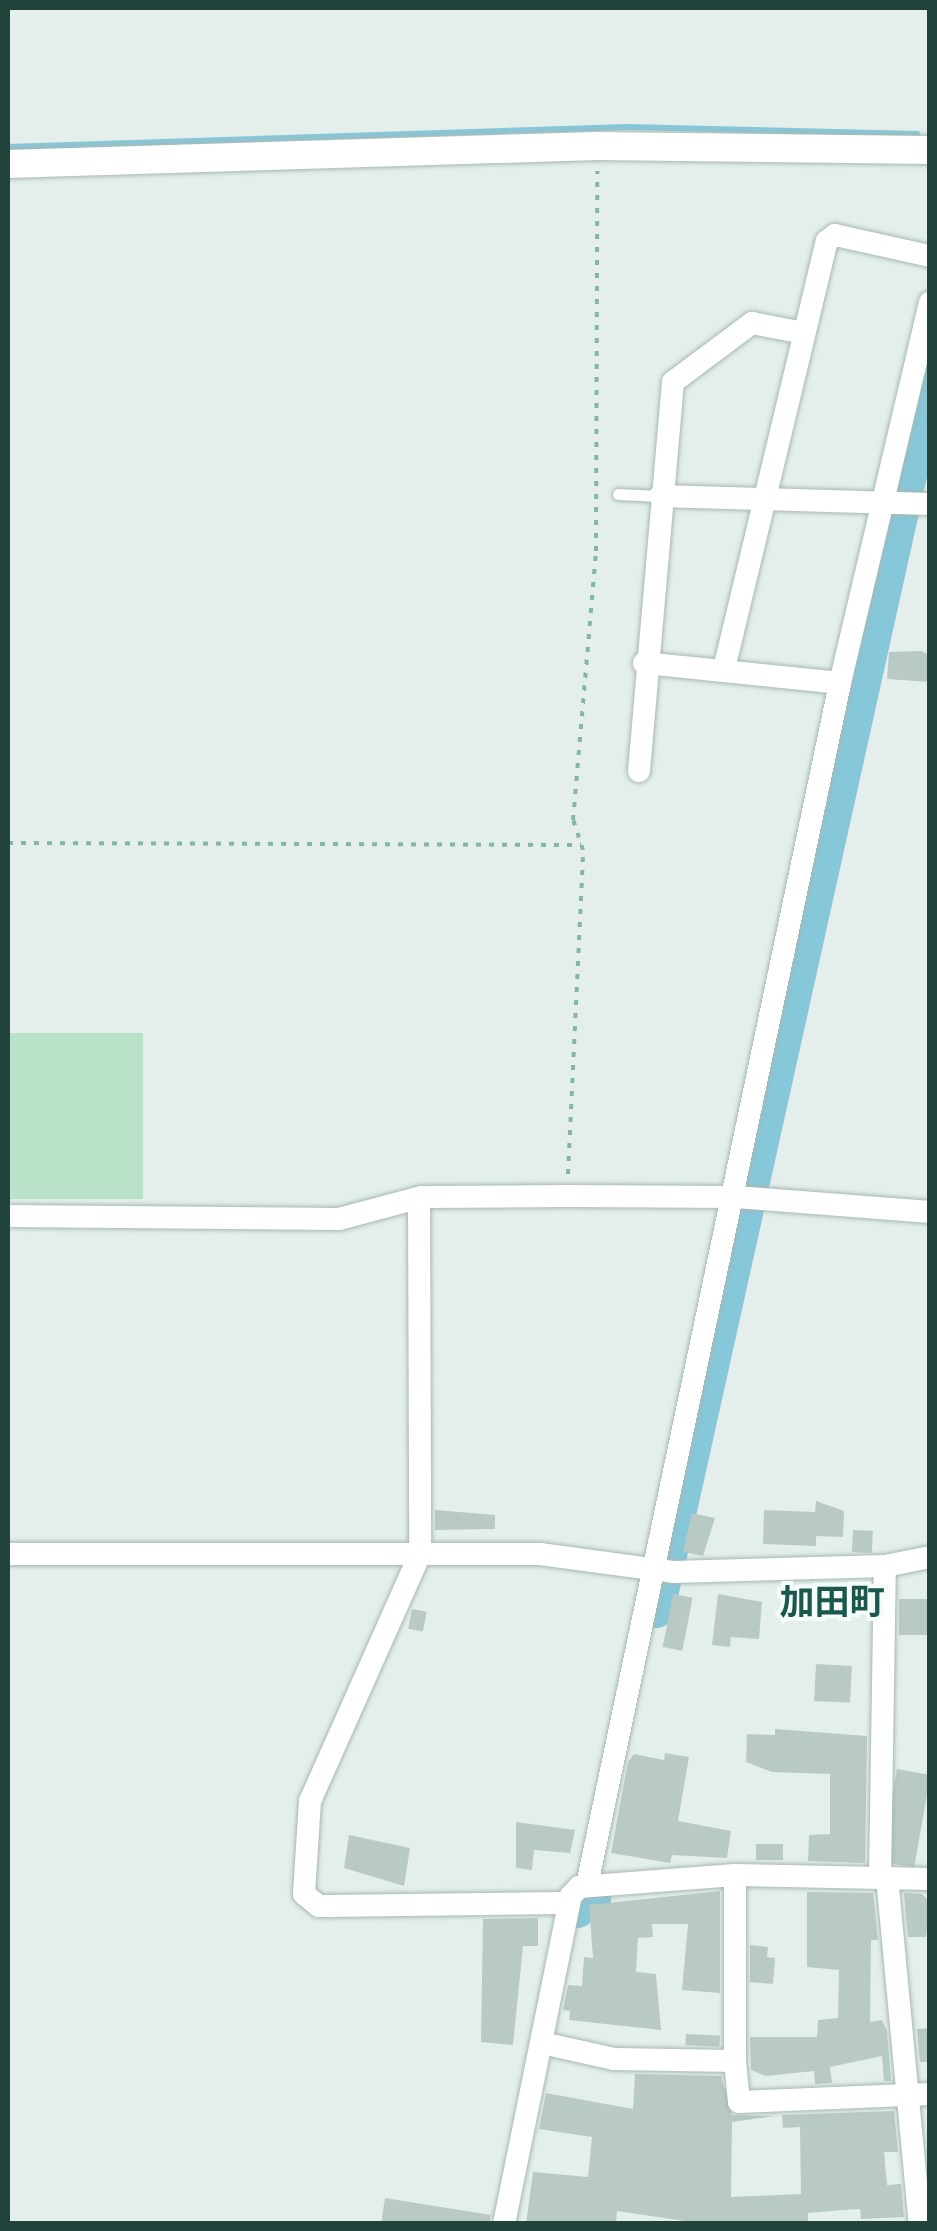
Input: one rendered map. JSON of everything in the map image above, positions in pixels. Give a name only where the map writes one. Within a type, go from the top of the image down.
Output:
[{"type":"street","points":[[8,164],[597,146],[930,150]]},
{"type":"street","points":[[724,669],[827,242],[834,235],[930,256]]},
{"type":"street","points":[[504,2224],[569,1903],[587,1885],[744,1198],[840,683],[905,503],[930,302]]},
{"type":"street","points":[[639,772],[644,663],[673,382],[752,323],[804,332]]},
{"type":"street","points":[[660,496],[905,503]]},
{"type":"street","points":[[644,663],[840,683]]},
{"type":"street","points":[[8,1216],[339,1219],[418,1198],[567,1196],[744,1198],[930,1212]]},
{"type":"street","points":[[418,1198],[420,1554],[310,1801],[304,1894],[319,1906],[569,1903]]},
{"type":"street","points":[[8,1554],[540,1554],[661,1570],[885,1566],[930,1557]]},
{"type":"street","points":[[885,1566],[884,1877],[920,2095],[920,2224]]},
{"type":"street","points":[[587,1885],[735,1875],[930,1879]]},
{"type":"street","points":[[735,1875],[735,2062],[739,2102],[920,2095]]},
{"type":"street","points":[[542,2044],[614,2060],[735,2062]]},
{"type":"lane","points":[[618,494],[660,496]]},
{"type":"path","points":[[567,1196],[581,845],[573,820],[596,551],[597,146]]},
{"type":"path","points":[[8,844],[581,845]]},
{"type":"green space","points":[[8,1033],[143,1033],[143,1199],[8,1199]]},
{"type":"building","points":[[921,651],[930,655],[930,682],[887,679],[889,652]]},
{"type":"building","points":[[816,1501],[844,1511],[843,1537],[816,1536],[816,1546],[763,1544],[764,1510],[815,1512]]},
{"type":"building","points":[[435,1510],[495,1515],[495,1529],[435,1530]]},
{"type":"building","points":[[692,1513],[715,1518],[703,1556],[683,1552]]},
{"type":"building","points":[[853,1530],[873,1531],[872,1553],[852,1552]]},
{"type":"building","points":[[673,1594],[693,1598],[682,1651],[663,1647]]},
{"type":"building","points":[[718,1594],[762,1602],[759,1639],[731,1637],[730,1647],[712,1645]]},
{"type":"building","points":[[899,1599],[930,1599],[930,1635],[899,1635]]},
{"type":"building","points":[[412,1609],[427,1612],[423,1631],[408,1629]]},
{"type":"building","points":[[816,1664],[852,1666],[850,1703],[814,1701]]},
{"type":"building","points":[[775,1729],[867,1736],[865,1863],[808,1861],[809,1835],[830,1834],[830,1774],[772,1772],[746,1762],[747,1734],[775,1735]]},
{"type":"building","points":[[665,1753],[689,1757],[678,1821],[731,1831],[727,1858],[672,1855],[670,1863],[611,1853],[628,1762],[634,1754],[664,1760]]},
{"type":"building","points":[[897,1769],[930,1775],[914,1867],[881,1862]]},
{"type":"building","points":[[516,1822],[575,1830],[570,1853],[534,1850],[532,1870],[516,1868]]},
{"type":"building","points":[[349,1835],[410,1848],[404,1886],[344,1868]]},
{"type":"building","points":[[756,1844],[783,1844],[783,1860],[756,1860]]},
{"type":"building","points":[[720,1891],[720,1993],[682,1990],[688,1924],[652,1924],[653,1937],[638,1938],[636,1972],[656,1974],[661,2030],[569,2020],[570,2011],[563,2010],[568,1985],[582,1986],[584,1957],[593,1958],[589,1905]]},
{"type":"building","points":[[807,1892],[873,1893],[878,1940],[871,1940],[870,2022],[882,2020],[887,2031],[891,2081],[884,2081],[882,2056],[830,2067],[832,2083],[815,2084],[814,2071],[766,2076],[751,2070],[750,2037],[817,2037],[818,2020],[838,2018],[839,1970],[807,1967]]},
{"type":"building","points":[[904,1893],[922,1894],[930,1902],[926,1937],[908,1937]]},
{"type":"building","points":[[538,1918],[538,1946],[523,1946],[513,2045],[481,2042],[483,1919]]},
{"type":"building","points":[[750,1945],[768,1947],[767,1957],[775,1958],[773,1984],[750,1982]]},
{"type":"building","points":[[930,2028],[930,2062],[920,2062],[917,2029]]},
{"type":"building","points":[[686,2034],[720,2036],[719,2047],[685,2045]]},
{"type":"building","points":[[635,2074],[721,2076],[732,2115],[775,2116],[732,2122],[731,2197],[801,2194],[800,2127],[783,2128],[782,2115],[894,2111],[898,2152],[884,2152],[887,2185],[901,2184],[904,2217],[861,2219],[860,2209],[808,2213],[808,2224],[705,2224],[617,2211],[616,2224],[526,2224],[533,2172],[588,2177],[592,2137],[539,2129],[546,2093],[633,2109]]},
{"type":"building","points":[[385,2198],[491,2215],[489,2224],[381,2224]]},
{"type":"waterway","points":[[8,147],[628,127],[917,134]]},
{"type":"waterway","points":[[656,1609],[930,376]]},
{"type":"waterway","points":[[589,1901],[602,1896]]},
{"type":"waterway","points":[[577,1909],[592,1898]]},
{"type":"district","name":"加田町","points":[[832,1602]]}]
